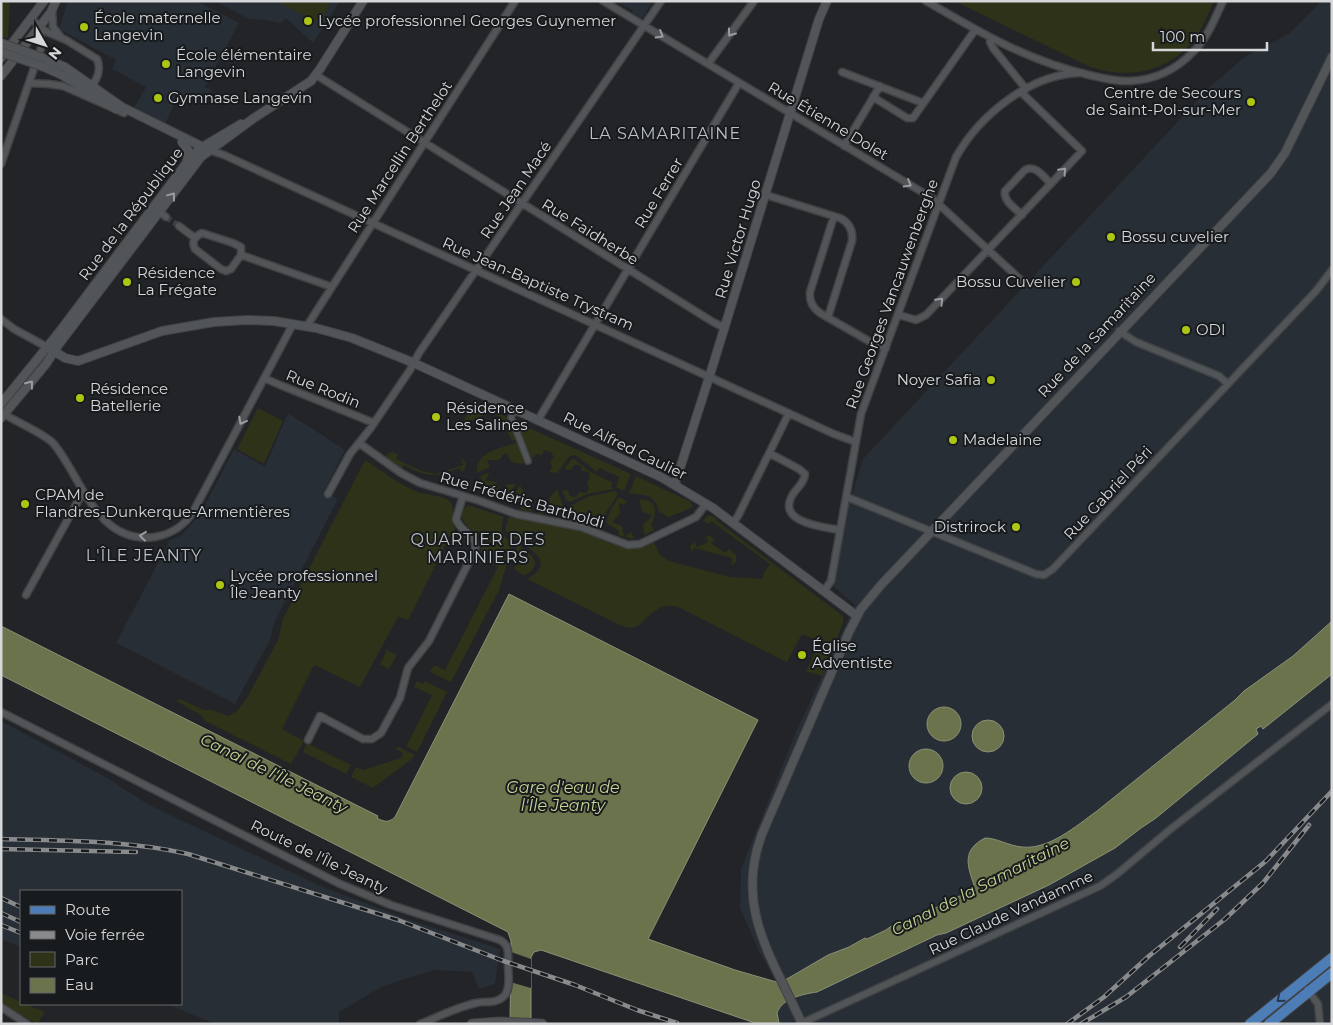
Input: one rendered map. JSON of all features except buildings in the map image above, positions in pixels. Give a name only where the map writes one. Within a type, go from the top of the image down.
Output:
[{"type":"main road","points":[[1250,1024],[1332,958]]},
{"type":"main road","points":[[1269,1024],[1332,973]]},
{"type":"main road","points":[[472,1024],[506,1022],[542,1024]]},
{"type":"street","points":[[1,58],[44,1]]},
{"type":"street","points":[[1,76],[40,27],[56,1]]},
{"type":"street","name":"Rue de la République","points":[[1,404],[186,163],[232,128],[254,118],[316,75],[363,1]]},
{"type":"street","name":"Rue Marcellin Berthelot","points":[[307,326],[514,1]]},
{"type":"street","name":"Rue Étienne Dolet","points":[[603,1],[938,203],[1024,283]]},
{"type":"street","name":"Rue Jean Macé","points":[[328,494],[348,458],[374,424],[661,1]]},
{"type":"street","points":[[708,64],[754,1]]},
{"type":"street","name":"Rue Victor Hugo","points":[[674,484],[725,328],[819,19],[827,1]]},
{"type":"street","points":[[926,1],[993,40],[1050,64],[1107,79],[1131,81],[1153,77],[1170,70],[1186,59],[1201,43],[1210,29],[1222,1]]},
{"type":"street","points":[[52,9],[52,27],[66,40]]},
{"type":"street","points":[[31,19],[48,33],[66,40],[91,54],[99,61],[99,71],[90,89]]},
{"type":"street","points":[[1,164],[41,48],[40,27]]},
{"type":"street","points":[[873,98],[909,119],[913,118],[975,30]]},
{"type":"street","points":[[899,315],[914,320],[926,315],[1082,151],[1024,91],[992,48],[990,42],[993,40]]},
{"type":"street","points":[[1,43],[45,63]]},
{"type":"street","points":[[1,52],[45,63]]},
{"type":"street","name":"Rue de la Samaritaine","points":[[802,1023],[759,929],[754,912],[752,879],[756,853],[765,828],[857,616],[881,585],[1275,168],[1288,146],[1332,57]]},
{"type":"street","name":"Rue Jean-Baptiste Trystram","points":[[45,63],[62,75],[203,149]]},
{"type":"street","points":[[842,72],[924,103]]},
{"type":"street","name":"Rue Georges Vancauwenberghe","points":[[824,591],[831,581],[862,414],[954,162],[972,132],[995,110],[1024,91],[1049,78],[1080,73]]},
{"type":"street","name":"Rue Faidherbe","points":[[316,75],[627,270],[725,328]]},
{"type":"street","name":"Rue Jean-Baptiste Trystram","points":[[29,83],[63,86],[124,113],[182,142],[224,155],[834,434],[856,442]]},
{"type":"street","name":"Rue Ferrer","points":[[538,420],[739,83]]},
{"type":"street","points":[[844,146],[880,86]]},
{"type":"street","name":"Rue Jean-Baptiste Trystram","points":[[90,89],[124,113]]},
{"type":"street","points":[[182,142],[188,152],[186,163]]},
{"type":"street","name":"Rue de la République","points":[[2,415],[163,214],[199,160],[203,149]]},
{"type":"street","points":[[1022,214],[1007,201],[1004,195],[1005,191],[1025,170],[1029,167],[1033,168],[1051,184]]},
{"type":"street","points":[[766,195],[834,216],[848,223],[852,237],[828,317]]},
{"type":"street","points":[[834,216],[809,295],[813,306],[874,344],[886,348]]},
{"type":"street","points":[[178,226],[195,238]]},
{"type":"street","points":[[200,234],[205,234],[241,247],[241,255],[231,269],[222,270],[196,249],[193,244],[195,238],[200,234]]},
{"type":"street","points":[[241,255],[332,287]]},
{"type":"street","name":"Rue Gabriel Péri","points":[[847,497],[1036,574],[1046,574],[1053,570],[1316,291],[1332,270]]},
{"type":"street","points":[[1,319],[14,329],[47,346]]},
{"type":"street","name":"Rue Alfred Caulier","points":[[47,346],[65,358],[78,361],[140,337],[181,326],[241,320],[261,320],[307,326],[360,340],[645,468],[674,484],[733,523],[857,616]]},
{"type":"street","name":"Rue Rodin","points":[[293,324],[264,378],[374,424]]},
{"type":"street","points":[[1120,332],[1132,340],[1219,376],[1228,384]]},
{"type":"street","points":[[2,415],[44,436],[53,444],[83,492],[101,516],[128,534],[154,537],[175,529],[193,512],[264,378]]},
{"type":"street","points":[[515,410],[511,417],[528,461]]},
{"type":"street","points":[[733,523],[789,413]]},
{"type":"street","name":"Rue Frédéric Bartholdi","points":[[359,443],[409,478],[426,485],[516,514],[581,527],[623,544],[633,545],[696,517],[706,504]]},
{"type":"street","points":[[769,453],[799,468],[804,474],[803,482],[791,498],[790,508],[793,514],[805,524],[840,530]]},
{"type":"street","points":[[26,596],[83,492]]},
{"type":"street","points":[[308,740],[320,716],[366,739],[375,738],[383,731],[400,698],[408,668],[429,641],[475,550],[476,544],[474,539],[461,528],[456,519],[463,496]]},
{"type":"street","name":"Rue Claude Vandamme","points":[[802,1023],[1080,896],[1106,882],[1172,828],[1332,704]]},
{"type":"street","name":"Route de l'Île Jeanty","points":[[1,712],[340,884],[391,905],[505,943],[508,950],[508,985],[503,997],[495,1001],[470,1004],[420,1024]]},
{"type":"street","points":[[1299,984],[1309,991],[1319,1007],[1320,1024]]},
{"type":"street","points":[[1,1007],[27,1024]]},
{"type":"shaded area","name":"École élémentaire Langevin","points":[[68,1],[197,1],[239,23],[205,87],[212,90],[198,102],[179,94],[165,124],[134,108],[146,87],[112,69],[116,60],[59,29]]},
{"type":"shaded area","name":"Lycée professionnel Georges Guynemer","points":[[214,1],[340,1],[313,43],[286,18],[281,23],[250,19]]},
{"type":"shaded area","points":[[619,1],[655,1],[643,17],[640,18],[632,13],[633,10],[619,3]]},
{"type":"shaded area","points":[[1322,1],[1332,1],[1332,1024],[780,1024],[777,1011],[780,1006],[787,1002],[758,949],[740,908],[741,869],[795,734],[855,605],[826,580],[863,459],[1211,86],[1243,58],[1290,33]]},
{"type":"shaded area","name":"Lycée professionnel Île Jeanty","points":[[288,413],[345,450],[324,491],[338,499],[274,623],[270,640],[235,704],[116,643],[170,540],[184,534],[199,516],[234,449],[265,467]]},
{"type":"shaded area","points":[[1,721],[104,776],[149,805],[323,887],[410,920],[500,949],[495,984],[479,989],[472,972],[434,970],[383,986],[339,1012],[339,1024],[216,1024],[168,1005],[182,1005],[182,890],[20,890],[20,947],[1,939]]},
{"type":"green space","points":[[1,1],[10,1],[8,38],[1,36]]},
{"type":"green space","points":[[282,1],[324,1],[330,4],[321,23],[281,4]]},
{"type":"green space","points":[[954,1],[1214,1],[1199,32],[1186,48],[1174,58],[1148,70],[1118,73],[1088,66]]},
{"type":"green space","points":[[474,401],[508,418],[517,439],[512,441],[501,417],[489,413],[462,424]]},
{"type":"green space","points":[[258,408],[283,421],[264,464],[237,449]]},
{"type":"green space","points":[[516,422],[631,474],[624,491],[616,487],[619,477],[599,468],[597,472],[575,455],[570,456],[557,473],[549,472],[552,467],[550,462],[554,457],[551,452],[544,450],[542,455],[536,454],[532,459]]},
{"type":"green space","points":[[518,442],[526,462],[522,464],[511,462],[506,452],[499,460],[487,460],[490,467],[477,473],[477,466],[484,456],[497,449]]},
{"type":"green space","points":[[392,452],[398,454],[396,459],[422,471],[436,474],[463,465],[461,460],[463,459],[466,463],[465,469],[462,472],[459,468],[437,475],[431,475],[404,465],[401,469],[386,459],[386,455]]},
{"type":"green space","points":[[573,458],[589,471],[613,483],[611,487],[614,489],[587,494],[570,502],[566,500],[562,490],[568,491],[570,496],[576,497],[579,492],[586,493],[589,487],[587,483],[590,477],[588,472],[582,471],[580,465],[574,465],[571,470],[564,469]]},
{"type":"green space","points":[[365,460],[411,489],[448,500],[453,508],[455,529],[408,620],[398,617],[360,687],[314,665],[282,729],[304,741],[291,764],[205,721],[201,715],[176,701],[180,699],[204,710],[213,710],[228,716],[237,711],[247,698],[278,640],[283,619]]},
{"type":"green space","points":[[490,472],[485,480],[496,482],[501,492],[508,484],[516,484],[507,498],[487,491],[480,476]]},
{"type":"green space","points":[[636,476],[691,502],[693,507],[669,517],[659,512],[652,498],[629,493]]},
{"type":"green space","points":[[520,485],[525,495],[521,500],[524,505],[529,506],[532,512],[519,509],[521,503],[513,501],[513,495]]},
{"type":"green space","points":[[557,489],[564,509],[558,512],[549,510],[542,514],[535,513],[538,513],[541,508],[547,509],[550,504],[549,498]]},
{"type":"green space","points":[[615,491],[617,496],[601,520],[589,517],[591,510],[588,510],[586,516],[568,511],[568,507],[590,496]]},
{"type":"green space","points":[[619,497],[627,501],[624,505],[619,503],[620,514],[612,522],[622,526],[624,537],[618,535],[619,531],[606,523],[610,511]]},
{"type":"green space","points":[[639,500],[648,500],[654,505],[655,509],[651,525],[654,530],[644,535],[643,524],[652,516],[642,511]]},
{"type":"green space","points":[[468,505],[504,517],[502,525],[504,535],[513,543],[499,590],[451,682],[430,672],[434,665],[445,670],[498,567],[488,562],[485,566],[476,560],[481,550],[481,543],[462,519],[462,512]]},
{"type":"green space","points":[[710,515],[843,616],[843,623],[822,676],[806,671],[820,642],[802,634],[787,662],[678,607],[668,606],[660,608],[637,626],[627,627],[620,625],[527,579],[537,572],[540,565],[539,559],[528,547],[506,531],[509,517],[575,529],[620,547],[637,548],[653,541],[660,555],[669,561],[730,577],[763,579],[763,574],[770,564],[711,521],[708,524],[703,520]]},
{"type":"green space","points":[[631,532],[634,537],[633,539],[624,537]]},
{"type":"green space","points":[[709,535],[715,539],[711,543],[725,553],[729,549],[736,555],[736,562],[731,565],[732,558],[694,548],[692,553],[690,546],[695,542],[697,547],[708,542],[706,536]]},
{"type":"green space","points":[[518,545],[532,556],[535,564],[534,568],[524,576],[514,569],[517,562],[516,547]]},
{"type":"green space","points":[[387,650],[397,655],[389,669],[380,664]]},
{"type":"green space","points":[[417,681],[423,684],[425,681],[447,692],[417,752],[406,747],[432,695],[414,687]]},
{"type":"green space","points":[[307,743],[351,765],[346,774],[303,752]]},
{"type":"green space","points":[[397,746],[415,755],[373,788],[351,777],[356,767],[363,770],[401,758],[403,753],[396,749]]},
{"type":"green space","points":[[1,993],[20,1002],[20,1005],[28,1005],[45,1012],[37,1024],[1,1003]]},
{"type":"water","name":"Gare d'eau de l'Île Jeanty","points":[[509,594],[758,720],[648,939],[735,970],[780,983],[828,955],[886,930],[897,922],[906,921],[972,890],[974,885],[968,865],[968,858],[973,848],[985,838],[1022,847],[1032,847],[1042,845],[1062,836],[1097,811],[1244,691],[1293,656],[1332,621],[1332,674],[1263,729],[1261,726],[1256,729],[1258,734],[1156,818],[1115,848],[1049,885],[946,933],[937,935],[817,992],[788,1000],[777,1013],[779,1023],[755,1023],[541,950],[534,952],[531,957],[531,1024],[510,1024],[511,941],[508,932],[1,675],[1,626],[378,816],[377,818],[389,821],[395,817]]},
{"type":"water","points":[[944,707],[951,708],[956,712],[960,717],[960,731],[956,736],[951,740],[944,741],[937,740],[932,736],[928,731],[927,724],[928,717],[932,712],[937,708]]},
{"type":"water","points":[[988,720],[994,721],[999,725],[1003,730],[1003,742],[999,747],[994,751],[988,752],[982,751],[977,747],[973,742],[972,736],[973,730],[977,725],[982,721]]},
{"type":"water","points":[[926,749],[933,750],[938,754],[942,759],[942,773],[938,778],[933,782],[926,783],[919,782],[914,778],[910,773],[909,766],[910,759],[914,754],[919,750]]},
{"type":"water","points":[[966,772],[972,773],[977,777],[981,782],[981,794],[977,799],[972,803],[966,804],[960,803],[955,799],[951,794],[950,788],[951,782],[955,777],[960,773]]},
{"type":"pier","points":[[511,952],[531,959],[531,988],[510,982]]},
{"type":"tunnel","points":[[166,217],[179,226]]},
{"type":"railway","points":[[1067,1024],[1104,997],[1149,956],[1266,861],[1332,791]]},
{"type":"railway","points":[[1081,1024],[1126,997],[1225,919],[1263,883],[1309,825]]},
{"type":"railway","points":[[1,839],[119,844],[165,849],[188,854],[398,920],[501,960],[677,1023]]},
{"type":"railway","points":[[1,849],[136,852]]},
{"type":"railway","points":[[1,898],[20,907]]},
{"type":"railway","points":[[1180,947],[1217,909]]},
{"type":"railway","points":[[1,913],[20,922]]},
{"type":"railway","points":[[1,925],[20,933]]},
{"type":"place","name":"Lycée professionnel Georges Guynemer","points":[[308,21]]},
{"type":"place","name":"École maternelle Langevin","points":[[84,27]]},
{"type":"place","name":"École élémentaire Langevin","points":[[166,64]]},
{"type":"place","name":"Gymnase Langevin","points":[[158,98]]},
{"type":"place","name":"Centre de Secours de Saint-Pol-sur-Mer","points":[[1251,102]]},
{"type":"place","name":"Bossu cuvelier","points":[[1111,237]]},
{"type":"place","name":"Résidence La Frégate","points":[[127,282]]},
{"type":"place","name":"Bossu Cuvelier","points":[[1076,282]]},
{"type":"place","name":"ODI","points":[[1186,330]]},
{"type":"place","name":"Noyer Safia","points":[[991,380]]},
{"type":"place","name":"Résidence Batellerie","points":[[80,398]]},
{"type":"place","name":"Résidence Les Salines","points":[[436,417]]},
{"type":"place","name":"Madelaine","points":[[953,440]]},
{"type":"place","name":"CPAM de Flandres-Dunkerque-Armentières","points":[[25,504]]},
{"type":"place","name":"Distrirock","points":[[1016,527]]},
{"type":"place","name":"Lycée professionnel Île Jeanty","points":[[220,585]]},
{"type":"place","name":"Église Adventiste","points":[[802,655]]},
{"type":"district","name":"LA SAMARITAINE","points":[[665,133]]},
{"type":"district","name":"QUARTIER DES MARINIERS","points":[[478,548]]},
{"type":"district","name":"L'ÎLE JEANTY","points":[[144,555]]},
{"type":"water label","name":"Canal de l'Île Jeanty","points":[[274,773]]},
{"type":"water label","name":"Canal de la Samaritaine","points":[[980,886]]}]
